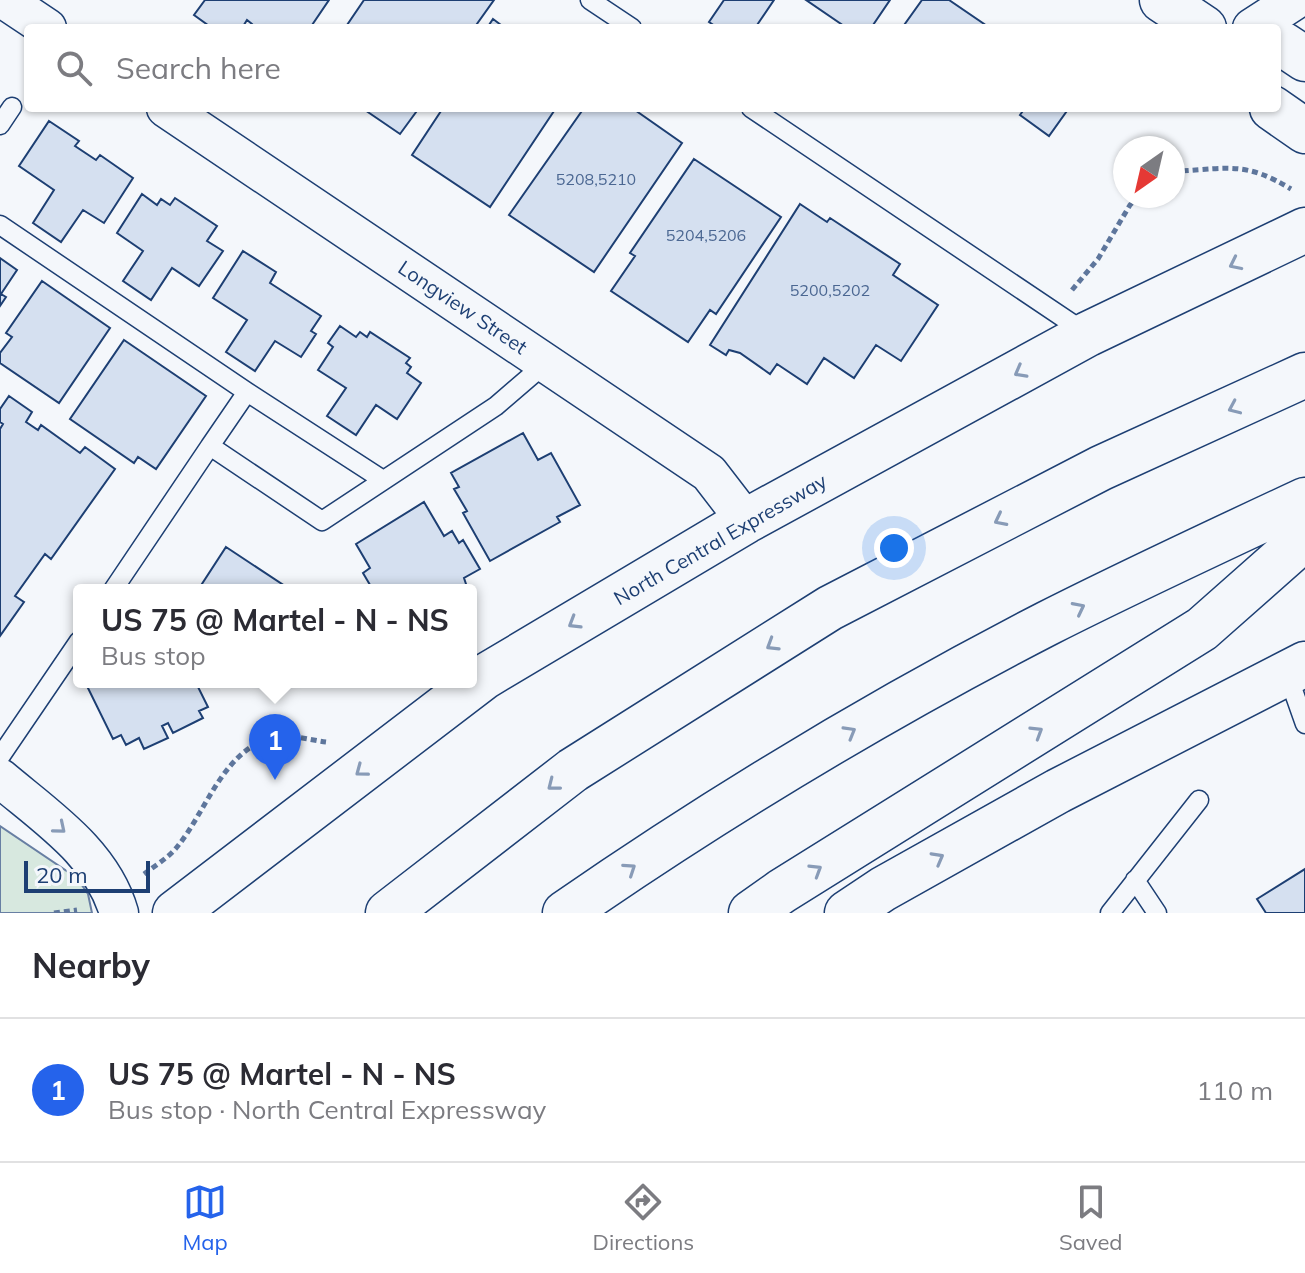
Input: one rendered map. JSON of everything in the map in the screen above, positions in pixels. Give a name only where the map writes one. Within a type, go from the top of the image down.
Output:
[{"type":"main road","points":[[1162,0],[1198,24]]},
{"type":"main road","points":[[1281,45],[1305,59]]},
{"type":"main road","points":[[1278,112],[1305,131]]},
{"type":"main road","name":"North Central Expressway","points":[[477,682],[746,521],[1088,334],[1299,210]]},
{"type":"main road","points":[[388,913],[573,770],[830,608],[1101,468],[1305,375]]},
{"type":"main road","points":[[565,913],[718,812],[913,695],[1103,596],[1305,500]]},
{"type":"main road","points":[[751,913],[1202,629],[1305,538]]},
{"type":"main road","points":[[847,913],[884,901],[1058,791],[1296,669]]},
{"type":"main road","name":"North Central Expressway","points":[[175,913],[470,688]]},
{"type":"street","points":[[5,0],[41,24]]},
{"type":"street","points":[[1258,24],[1295,0]]},
{"type":"street","name":"Longview Street","points":[[172,112],[709,473],[746,521]]},
{"type":"street","points":[[0,778],[77,843],[98,869],[115,898],[128,897]]},
{"type":"lane","points":[[590,0],[626,24]]},
{"type":"lane","points":[[0,125],[12,107]]},
{"type":"lane","points":[[757,112],[1088,334]]},
{"type":"lane","points":[[0,225],[383,480]]},
{"type":"lane","points":[[210,446],[322,521],[496,406],[546,363]]},
{"type":"lane","points":[[117,584],[247,392]]},
{"type":"lane","points":[[0,757],[73,650]]},
{"type":"lane","points":[[1296,669],[1305,724]]},
{"type":"lane","points":[[1110,913],[1199,800]]},
{"type":"lane","points":[[1135,880],[1157,913]]},
{"type":"path","points":[[1185,171],[1248,169],[1267,175],[1299,210]]},
{"type":"path","points":[[1069,294],[1098,259],[1128,208]]},
{"type":"path","points":[[128,897],[175,850],[235,761],[253,746],[275,737],[303,737],[325,742],[337,739]]},
{"type":"shaded area","points":[[0,826],[77,878],[88,894],[92,913],[0,913]]},
{"type":"building","points":[[205,0],[329,0],[313,24],[252,24],[247,20],[244,24],[206,24],[194,15]]},
{"type":"building","points":[[364,0],[494,0],[477,24],[348,24]]},
{"type":"building","points":[[724,0],[774,0],[758,24],[709,22]]},
{"type":"building","points":[[806,0],[890,0],[874,24],[841,24]]},
{"type":"building","points":[[922,0],[949,0],[984,24],[905,24]]},
{"type":"building","points":[[368,112],[416,112],[400,134]]},
{"type":"building","points":[[440,112],[553,112],[490,207],[412,155]]},
{"type":"building","points":[[581,112],[638,112],[682,143],[594,272],[509,215]]},
{"type":"building","points":[[1022,112],[1066,112],[1049,136],[1020,115]]},
{"type":"building","points":[[49,121],[79,141],[75,146],[96,160],[100,155],[133,178],[104,223],[83,210],[61,242],[33,223],[54,190],[19,166]]},
{"type":"building","points":[[694,159],[781,217],[716,314],[710,310],[688,342],[611,291],[635,256],[630,253]]},
{"type":"building","points":[[142,194],[157,205],[161,199],[170,205],[175,198],[217,226],[207,241],[223,251],[199,286],[172,268],[151,300],[123,281],[143,251],[117,233]]},
{"type":"building","points":[[800,204],[827,222],[830,218],[900,264],[893,275],[938,305],[901,361],[876,345],[854,378],[824,358],[807,384],[777,364],[770,374],[740,353],[729,350],[726,355],[710,345]]},
{"type":"building","points":[[243,251],[276,272],[270,283],[321,316],[311,331],[316,334],[301,357],[275,341],[255,371],[226,352],[247,320],[213,298]]},
{"type":"building","points":[[0,258],[17,270],[1,294],[6,297],[0,306]]},
{"type":"building","points":[[42,281],[110,328],[59,403],[0,363],[0,353],[12,337],[6,333]]},
{"type":"building","points":[[340,326],[356,337],[360,332],[367,337],[370,332],[410,358],[406,363],[411,367],[407,373],[421,383],[397,419],[376,405],[356,435],[327,416],[346,388],[318,370],[333,347],[328,343]]},
{"type":"building","points":[[124,340],[206,396],[156,469],[138,457],[134,463],[70,419]]},
{"type":"building","points":[[9,396],[32,412],[26,422],[38,430],[41,425],[80,453],[85,447],[115,469],[51,559],[45,554],[15,596],[24,602],[0,636],[0,429],[3,424],[0,422],[0,409]]},
{"type":"building","points":[[523,433],[538,460],[551,453],[580,505],[557,517],[560,522],[490,561],[463,513],[467,511],[454,489],[459,487],[451,473]]},
{"type":"building","points":[[424,502],[444,536],[452,531],[459,543],[463,540],[480,569],[464,578],[466,584],[369,584],[363,573],[370,568],[356,544]]},
{"type":"building","points":[[226,547],[282,584],[202,584]]},
{"type":"building","points":[[88,688],[198,688],[208,707],[199,711],[203,718],[173,733],[168,723],[162,726],[168,738],[144,749],[139,738],[126,745],[121,735],[113,739]]},
{"type":"building","points":[[1305,869],[1305,913],[1266,913],[1257,899]]},
{"type":"place","name":"US 75 @ Martel - N - NS","points":[[275,780]]}]
